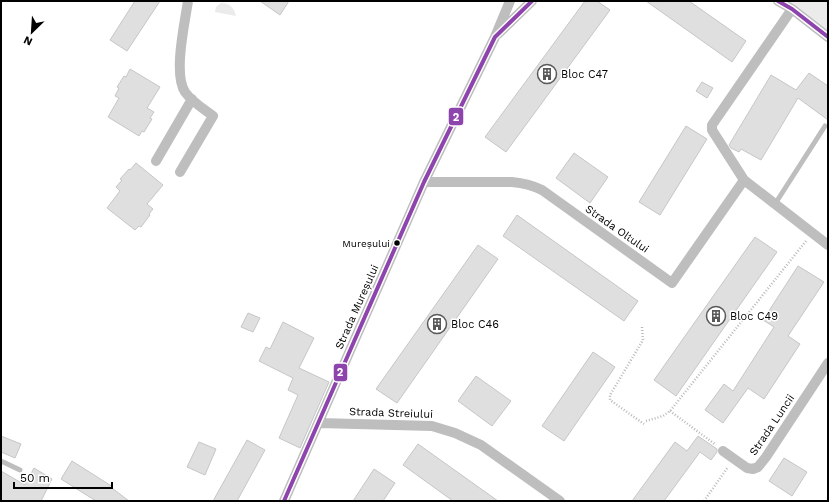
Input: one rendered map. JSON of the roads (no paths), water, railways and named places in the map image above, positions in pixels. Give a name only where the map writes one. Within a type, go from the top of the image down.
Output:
[{"type":"street","points":[[180,172],[213,116],[184,91],[181,80],[179,67],[188,1]]},
{"type":"street","name":"Strada Mureșului","points":[[284,501],[424,182],[495,37],[510,1]]},
{"type":"street","name":"Strada Mureșului","points":[[495,37],[532,1]]},
{"type":"street","points":[[778,1],[792,9],[828,37]]},
{"type":"street","points":[[792,9],[712,125],[712,130],[744,180],[828,245]]},
{"type":"street","points":[[156,161],[192,99]]},
{"type":"street","name":"Strada Oltului","points":[[424,182],[512,182],[534,186],[542,190],[672,283],[744,180]]},
{"type":"street","name":"Strada Luncii","points":[[723,450],[747,468],[753,469],[758,467],[828,363]]},
{"type":"street","name":"Strada Streiului","points":[[319,423],[422,425],[443,428],[469,438],[481,445],[560,501]]},
{"type":"lane","points":[[775,204],[825,126]]},
{"type":"lane","points":[[1,461],[20,470]]},
{"type":"place","name":"Bloc C47","points":[[547,74]]},
{"type":"place","name":"Mureșului","points":[[397,243]]},
{"type":"place","name":"Bloc C49","points":[[716,316]]},
{"type":"place","name":"Bloc C46","points":[[437,324]]}]
